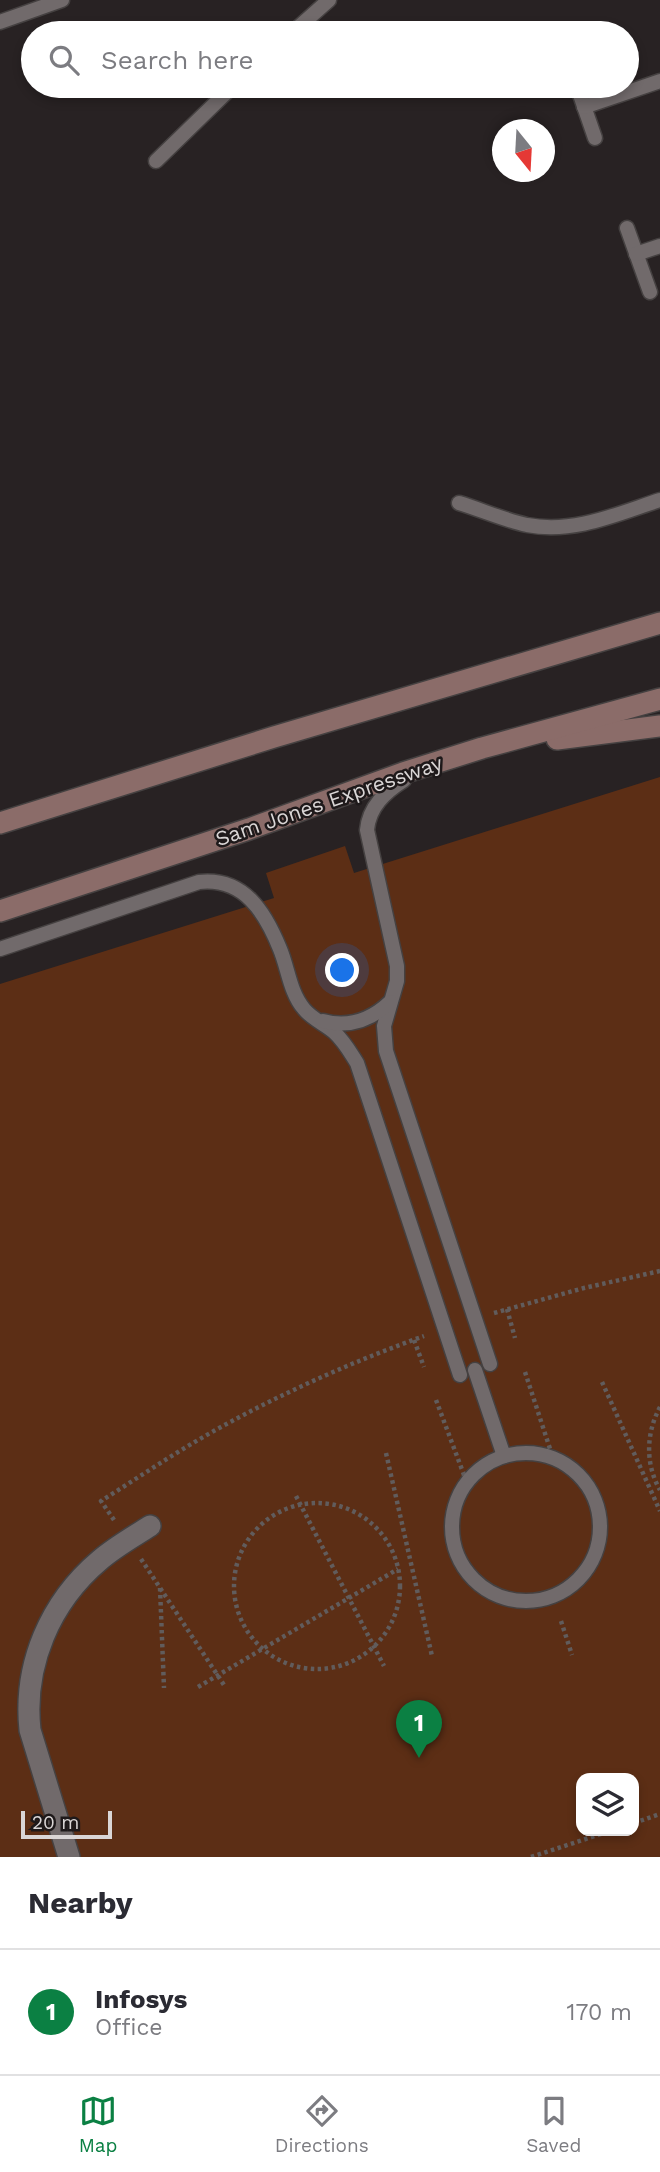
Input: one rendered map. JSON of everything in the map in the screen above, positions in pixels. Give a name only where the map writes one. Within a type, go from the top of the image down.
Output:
[{"type":"street","points":[[0,823],[274,737],[660,623]]},
{"type":"street","name":"Sam Jones Expressway","points":[[0,911],[482,748],[660,699]]},
{"type":"street","points":[[482,748],[660,726]]},
{"type":"street","points":[[69,1857],[30,1730],[28,1711],[33,1666],[50,1620],[72,1589],[101,1559],[149,1526]]},
{"type":"lane","points":[[0,22],[62,0]]},
{"type":"lane","points":[[305,21],[329,0]]},
{"type":"lane","points":[[639,88],[660,81]]},
{"type":"lane","points":[[156,161],[221,98]]},
{"type":"lane","points":[[581,98],[595,138]]},
{"type":"lane","points":[[584,107],[610,98]]},
{"type":"lane","points":[[627,228],[650,292]]},
{"type":"lane","points":[[636,254],[660,246]]},
{"type":"lane","points":[[459,503],[528,525],[560,527],[592,523],[660,500]]},
{"type":"lane","points":[[436,763],[391,788],[374,807],[368,822],[372,856],[398,974],[384,1026],[386,1051],[490,1364]]},
{"type":"lane","points":[[0,949],[200,882],[224,882],[243,893],[260,910],[280,949],[303,1009],[342,1041],[356,1063],[460,1375]]},
{"type":"lane","points":[[313,1017],[332,1024],[351,1024],[372,1016],[391,1001]]},
{"type":"lane","points":[[475,1370],[504,1456]]},
{"type":"lane","points":[[534,1452],[565,1463],[589,1486],[600,1517],[597,1550],[590,1565],[567,1589],[536,1601],[503,1597],[475,1580],[464,1567],[453,1536],[452,1520],[456,1503],[467,1483],[486,1464],[504,1456],[534,1452]]},
{"type":"path","points":[[485,1315],[660,1271]]},
{"type":"path","points":[[507,1309],[515,1338]]},
{"type":"path","points":[[118,1526],[101,1501],[175,1455],[235,1420],[310,1382],[435,1333]]},
{"type":"path","points":[[414,1340],[424,1367]]},
{"type":"path","points":[[525,1372],[554,1458]]},
{"type":"path","points":[[602,1382],[660,1511]]},
{"type":"path","points":[[436,1400],[467,1483]]},
{"type":"path","points":[[659,1487],[650,1463],[649,1446],[651,1430],[660,1407]]},
{"type":"path","points":[[386,1453],[432,1657]]},
{"type":"path","points":[[296,1496],[384,1666]]},
{"type":"path","points":[[332,1504],[363,1517],[387,1540],[398,1569],[400,1597],[389,1628],[374,1647],[352,1662],[336,1668],[319,1670],[286,1664],[262,1649],[247,1632],[239,1617],[233,1593],[236,1568],[245,1544],[261,1525],[282,1511],[300,1505],[332,1504]]},
{"type":"path","points":[[136,1553],[224,1685]]},
{"type":"path","points":[[198,1687],[398,1569]]},
{"type":"path","points":[[160,1587],[164,1688]]},
{"type":"path","points":[[561,1621],[572,1655]]},
{"type":"path","points":[[639,1821],[660,1814]]},
{"type":"path","points":[[531,1857],[595,1836]]},
{"type":"shaded area","points":[[660,777],[660,1857],[0,1857],[0,984],[274,898],[266,873],[345,846],[354,873]]},
{"type":"place","name":"Infosys","points":[[419,1758]]}]
